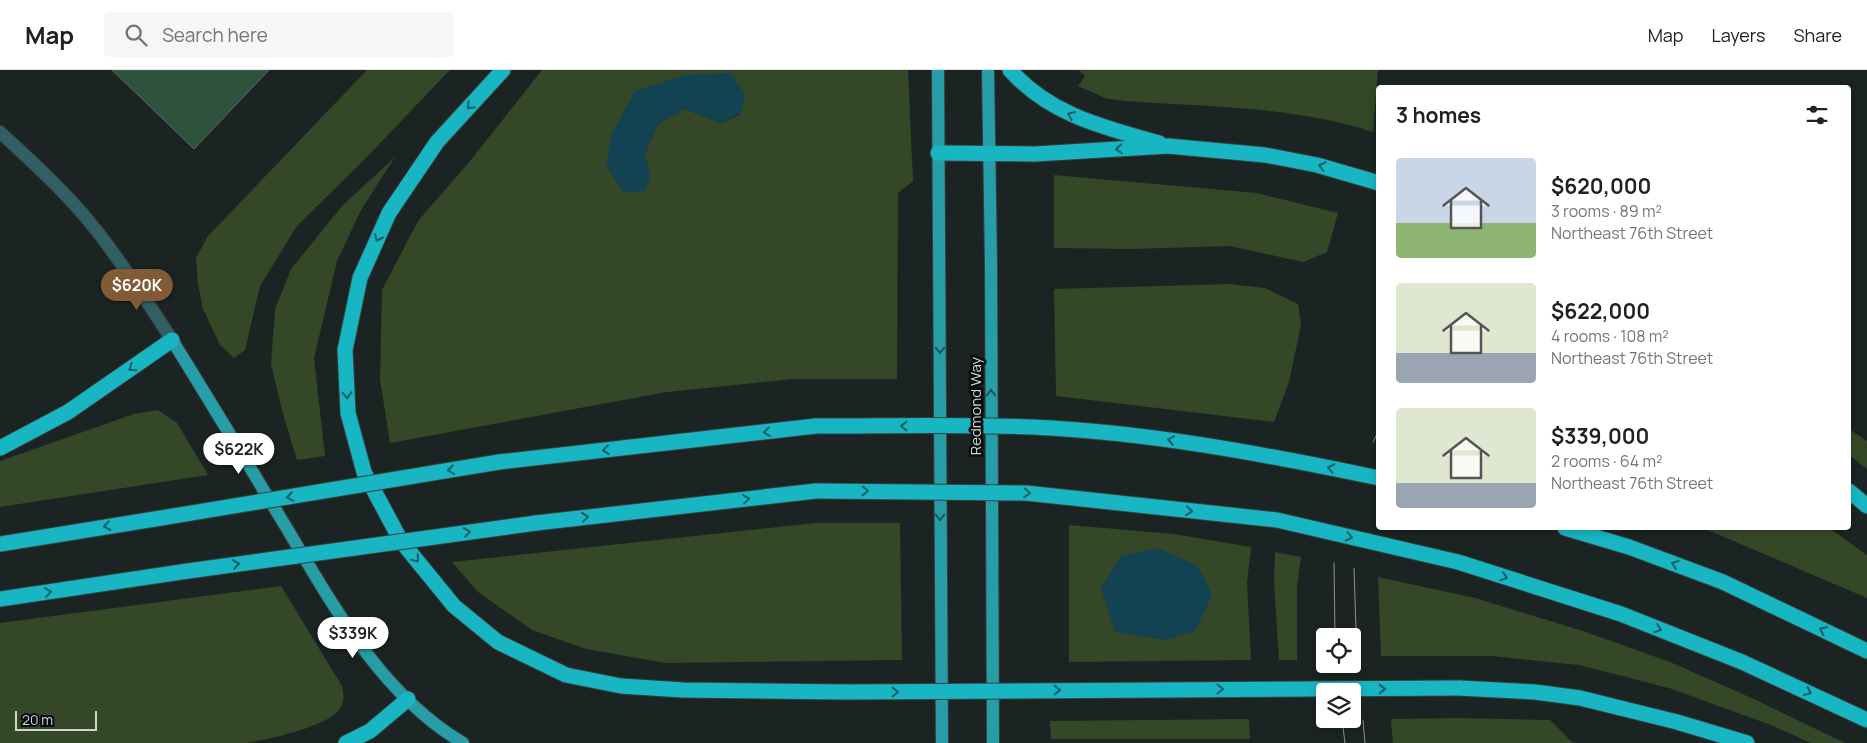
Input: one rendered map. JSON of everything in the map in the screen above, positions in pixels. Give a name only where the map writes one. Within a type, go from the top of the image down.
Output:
[{"type":"highway","points":[[503,70],[437,142],[389,213],[360,278],[345,350],[348,414],[364,472],[401,541],[454,606],[498,642],[566,675],[621,686],[683,690],[846,692],[1459,688],[1536,692],[1580,698],[1677,722],[1747,743]]},
{"type":"highway","points":[[1010,70],[1034,93],[1061,110],[1093,123],[1168,146]]},
{"type":"highway","points":[[938,153],[1044,154],[1168,146],[1265,156],[1318,165],[1374,181]]},
{"type":"highway","points":[[0,448],[68,412],[172,340]]},
{"type":"highway","points":[[0,544],[499,462],[816,426],[1032,427],[1155,437],[1291,459],[1376,477]]},
{"type":"highway","points":[[0,599],[536,523],[816,491],[1026,493],[1268,519],[1458,562],[1621,614],[1742,662],[1867,720]]},
{"type":"highway","points":[[1851,493],[1867,506]]},
{"type":"highway","points":[[1572,530],[1630,547],[1723,582],[1867,651]]},
{"type":"highway","points":[[346,743],[370,731],[408,699]]},
{"type":"main road","points":[[938,70],[942,743]]},
{"type":"main road","name":"Redmond Way","points":[[988,70],[991,265],[993,743]]},
{"type":"main road","points":[[172,340],[346,625],[371,658],[408,699],[433,722],[463,743]]},
{"type":"street","points":[[0,132],[56,186],[96,230],[148,302],[172,340]]},
{"type":"green space","points":[[367,70],[450,70],[363,161],[297,226],[260,286],[245,350],[234,358],[220,345],[203,309],[198,284],[196,258],[208,236]]},
{"type":"green space","points":[[542,70],[908,70],[913,181],[898,193],[897,379],[793,379],[667,392],[390,443],[380,379],[382,290],[418,221],[470,161]],"holes":[[[635,91],[741,114],[721,123],[685,109],[658,124],[645,153]]]},
{"type":"green space","points":[[1079,70],[1378,70],[1373,132],[1343,123],[1281,112],[1105,98],[1078,86],[1085,76]]},
{"type":"green space","points":[[395,157],[361,210],[337,261],[314,358],[325,456],[297,460],[271,364],[275,309],[291,269],[343,205]]},
{"type":"green space","points":[[1054,175],[1257,193],[1338,213],[1327,252],[1303,262],[1230,246],[1131,249],[1054,248]]},
{"type":"green space","points":[[1229,284],[1265,288],[1298,304],[1301,325],[1289,382],[1274,422],[1056,396],[1054,289]]},
{"type":"green space","points":[[158,410],[177,423],[208,475],[0,507],[0,461],[134,414]]},
{"type":"green space","points":[[1851,430],[1867,441],[1867,469],[1851,457]]},
{"type":"green space","points":[[816,523],[900,523],[902,660],[665,663],[586,649],[532,630],[478,592],[452,562]]},
{"type":"green space","points":[[1069,525],[1174,534],[1251,547],[1247,583],[1251,660],[1069,662]]},
{"type":"green space","points":[[1708,530],[1832,530],[1867,555],[1867,598]]},
{"type":"green space","points":[[1275,552],[1301,557],[1297,586],[1297,660],[1279,660],[1274,582]]},
{"type":"green space","points":[[1378,577],[1475,598],[1583,631],[1670,662],[1756,700],[1845,743],[1811,743],[1771,725],[1669,688],[1579,665],[1491,656],[1381,656]]},
{"type":"green space","points":[[281,586],[342,686],[343,703],[337,712],[329,718],[294,732],[246,743],[0,743],[0,623]]},
{"type":"green space","points":[[1249,719],[1250,739],[1051,739],[1050,721]]},
{"type":"green space","points":[[1391,719],[1550,720],[1572,742],[1578,743],[1393,743]]},
{"type":"water","points":[[731,73],[745,94],[741,113],[721,123],[685,109],[658,124],[645,153],[650,175],[645,191],[623,192],[606,166],[612,133],[635,91],[686,75]]},
{"type":"water","points":[[1158,548],[1198,566],[1212,595],[1195,631],[1166,640],[1115,632],[1101,588],[1121,556]]},
{"type":"building","points":[[112,70],[269,70],[194,149]]},
{"type":"tram line","points":[[1373,442],[1376,436]]},
{"type":"tram line","points":[[1334,563],[1335,628]]},
{"type":"tram line","points":[[1354,568],[1356,628]]},
{"type":"tram line","points":[[1363,720],[1365,743]]},
{"type":"tram line","points":[[1343,728],[1345,743]]}]
